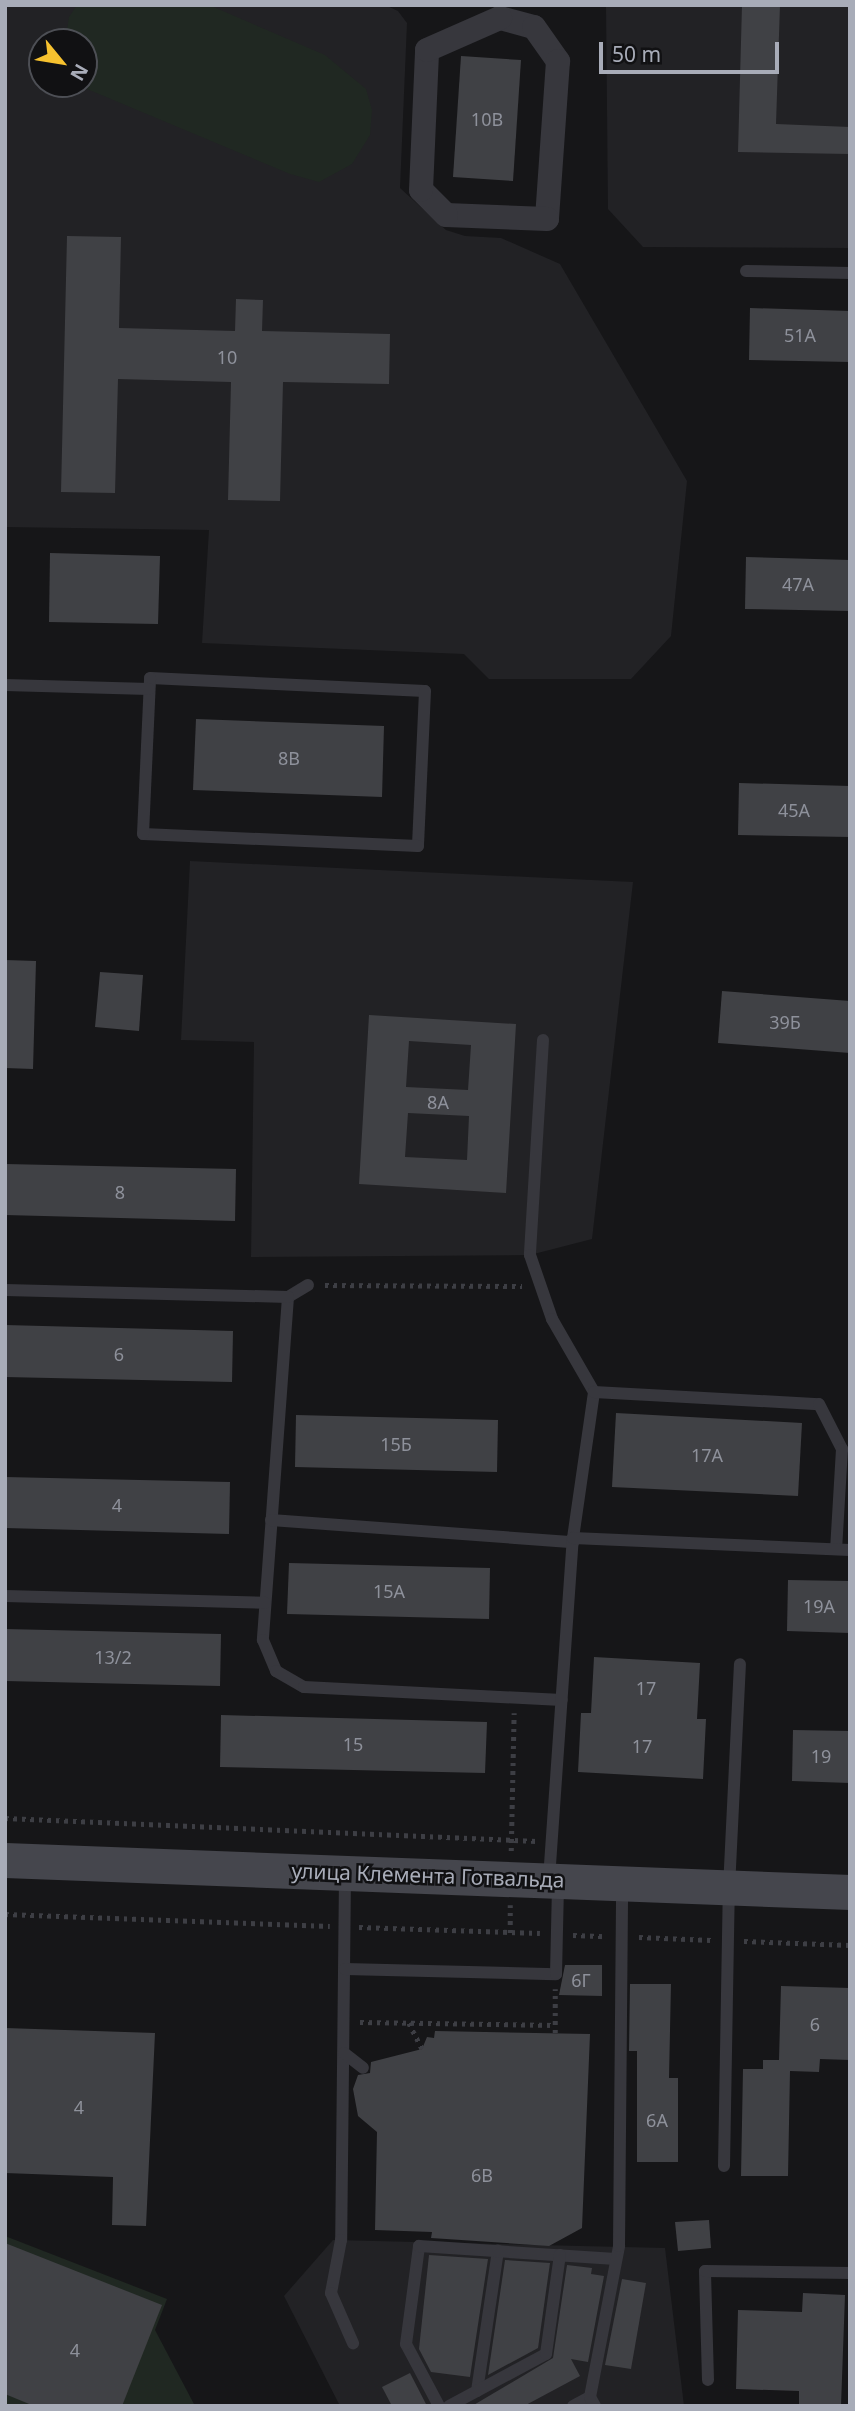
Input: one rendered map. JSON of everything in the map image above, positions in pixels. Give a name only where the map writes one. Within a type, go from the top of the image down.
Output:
[{"type":"street","points":[[500,11],[534,27],[558,61],[547,219],[446,215],[421,190],[428,50],[500,11]]},
{"type":"street","name":"улица Клемента Готвальда","points":[[5,1860],[850,1892]]},
{"type":"lane","points":[[746,271],[850,273]]},
{"type":"lane","points":[[150,678],[425,691],[418,846],[143,834],[149,689],[150,678]]},
{"type":"lane","points":[[5,685],[149,689]]},
{"type":"lane","points":[[345,1969],[556,1974],[552,1842],[573,1540],[594,1392],[552,1319],[530,1255],[543,1040]]},
{"type":"lane","points":[[5,1290],[288,1297],[308,1285]]},
{"type":"lane","points":[[288,1297],[263,1640],[276,1671],[304,1687],[562,1700]]},
{"type":"lane","points":[[271,1520],[573,1540],[843,1550],[842,1449],[819,1404],[594,1392]]},
{"type":"lane","points":[[5,1596],[265,1603]]},
{"type":"lane","points":[[724,2166],[729,1888],[740,1664]]},
{"type":"lane","points":[[345,1872],[341,2240],[331,2293],[353,2343]]},
{"type":"lane","points":[[573,2406],[593,2401],[616,2259],[622,1883]]},
{"type":"lane","points":[[344,2053],[363,2068]]},
{"type":"lane","points":[[439,2406],[406,2344],[419,2246],[616,2259]]},
{"type":"lane","points":[[477,2391],[498,2251]]},
{"type":"lane","points":[[449,2406],[546,2354],[560,2255]]},
{"type":"lane","points":[[708,2380],[705,2272],[850,2273]]},
{"type":"path","points":[[308,1285],[541,1287]]},
{"type":"path","points":[[510,1933],[515,1698]]},
{"type":"path","points":[[5,1818],[552,1842]]},
{"type":"path","points":[[5,1913],[850,1945]]},
{"type":"path","points":[[555,2033],[556,1974]]},
{"type":"path","points":[[344,2022],[555,2025]]},
{"type":"path","points":[[410,2023],[422,2049]]},
{"type":"shaded area","points":[[7,5],[385,5],[398,11],[407,23],[400,188],[446,230],[465,236],[501,238],[560,264],[687,481],[671,636],[631,679],[489,679],[464,654],[202,643],[209,530],[5,527]]},
{"type":"shaded area","points":[[77,5],[209,5],[325,55],[366,89],[372,110],[370,135],[352,164],[319,182],[290,174],[98,94],[98,28],[67,28],[69,17]]},
{"type":"shaded area","points":[[606,5],[850,5],[850,248],[643,247],[608,209]]},
{"type":"shaded area","points":[[190,861],[633,882],[592,1239],[530,1255],[251,1257],[254,1042],[181,1040]]},
{"type":"shaded area","points":[[5,2236],[167,2299],[155,2330],[195,2406],[5,2406]]},
{"type":"shaded area","points":[[333,2240],[665,2248],[684,2406],[340,2406],[284,2296]]},
{"type":"building","points":[[742,5],[780,5],[776,124],[850,127],[850,154],[738,152]]},
{"type":"building","points":[[461,56],[521,60],[513,181],[453,177]]},
{"type":"building","points":[[67,236],[121,237],[119,328],[235,331],[236,299],[263,300],[262,331],[390,334],[389,384],[283,382],[280,501],[228,500],[231,382],[118,379],[115,493],[61,492]]},
{"type":"building","points":[[750,308],[850,311],[850,362],[749,360]]},
{"type":"building","points":[[50,553],[160,556],[158,624],[49,622]]},
{"type":"building","points":[[746,557],[850,560],[850,611],[745,609]]},
{"type":"building","points":[[196,719],[384,726],[382,797],[193,790]]},
{"type":"building","points":[[739,783],[850,786],[850,837],[738,835]]},
{"type":"building","points":[[5,960],[36,961],[33,1069],[5,1068]]},
{"type":"building","points":[[100,972],[143,975],[139,1031],[95,1027]]},
{"type":"building","points":[[722,991],[850,1001],[850,1053],[718,1043]]},
{"type":"building","points":[[369,1015],[516,1024],[506,1193],[359,1184]],"holes":[[[409,1041],[471,1045],[468,1090],[406,1087]],[[408,1113],[469,1116],[467,1160],[405,1157]]]},
{"type":"building","points":[[5,1164],[236,1169],[235,1221],[5,1215]]},
{"type":"building","points":[[5,1325],[233,1331],[232,1382],[5,1377]]},
{"type":"building","points":[[616,1413],[802,1423],[798,1496],[612,1487]]},
{"type":"building","points":[[296,1415],[498,1420],[497,1472],[295,1467]]},
{"type":"building","points":[[5,1477],[230,1482],[229,1534],[5,1528]]},
{"type":"building","points":[[289,1563],[490,1568],[489,1619],[287,1614]]},
{"type":"building","points":[[788,1580],[850,1581],[850,1633],[787,1631]]},
{"type":"building","points":[[5,1629],[221,1634],[220,1686],[5,1681]]},
{"type":"building","points":[[594,1657],[700,1663],[697,1719],[706,1719],[703,1779],[578,1772],[581,1713],[591,1713]]},
{"type":"building","points":[[221,1715],[487,1722],[485,1773],[220,1767]]},
{"type":"building","points":[[793,1730],[850,1731],[850,1783],[792,1781]]},
{"type":"building","points":[[565,1965],[602,1965],[602,1996],[559,1995]]},
{"type":"building","points":[[630,1984],[671,1984],[669,2078],[678,2078],[678,2162],[637,2162],[637,2051],[629,2051]]},
{"type":"building","points":[[781,1986],[850,1988],[850,2060],[820,2059],[819,2072],[790,2071],[788,2176],[741,2176],[743,2069],[763,2069],[763,2060],[779,2060]]},
{"type":"building","points":[[5,2028],[155,2033],[146,2226],[112,2225],[113,2177],[5,2173]]},
{"type":"building","points":[[435,2031],[590,2034],[582,2228],[549,2246],[431,2238],[432,2232],[375,2230],[377,2132],[358,2116],[353,2089],[358,2075],[370,2073],[371,2062],[422,2049],[427,2037],[434,2038]]},
{"type":"building","points":[[709,2220],[711,2248],[678,2251],[675,2222]]},
{"type":"building","points":[[5,2243],[162,2305],[122,2406],[34,2406],[5,2394]]},
{"type":"building","points":[[429,2255],[488,2259],[470,2377],[431,2372],[419,2349]]},
{"type":"building","points":[[505,2260],[550,2263],[538,2348],[488,2375]]},
{"type":"building","points":[[567,2265],[592,2268],[591,2274],[604,2276],[588,2362],[571,2359],[580,2376],[524,2406],[472,2406],[553,2358]]},
{"type":"building","points":[[622,2279],[646,2283],[631,2369],[605,2365]]},
{"type":"building","points":[[803,2293],[845,2295],[841,2406],[799,2406],[799,2391],[736,2389],[738,2310],[802,2312]]},
{"type":"building","points":[[410,2373],[427,2406],[392,2406],[382,2387]]}]
